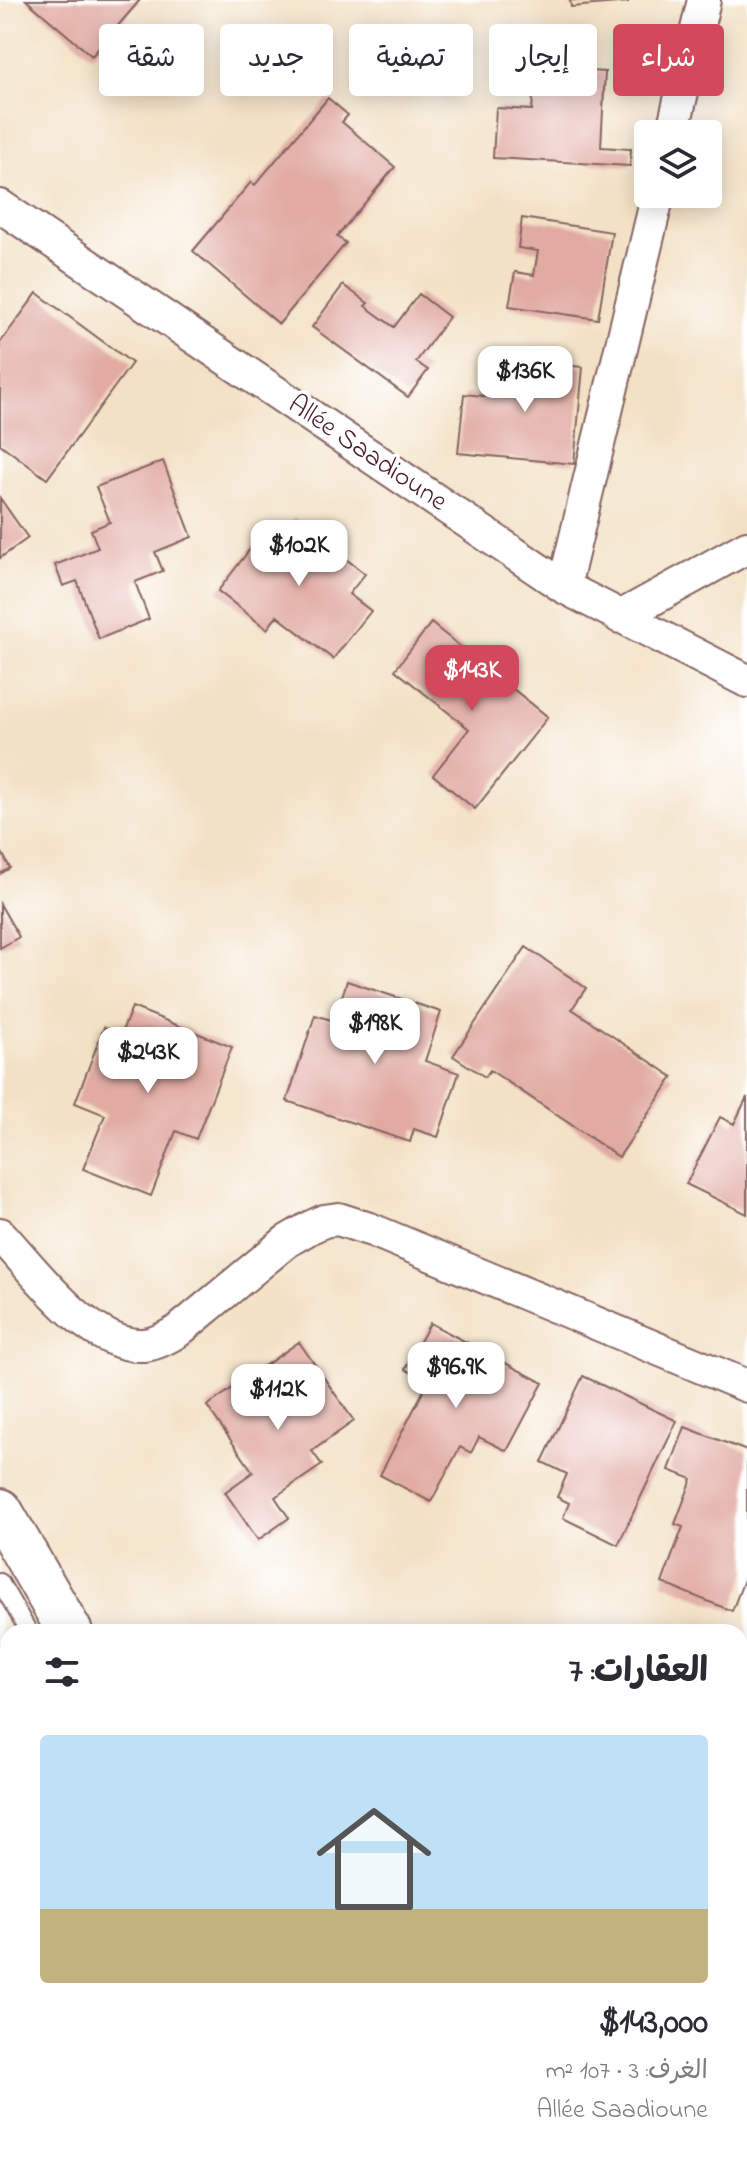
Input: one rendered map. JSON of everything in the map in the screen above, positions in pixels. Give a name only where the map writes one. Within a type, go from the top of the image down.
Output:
[{"type":"main road","points":[[0,1511],[65,1624]]},
{"type":"street","points":[[675,120],[704,0]]},
{"type":"street","name":"Allée Saadioune","points":[[0,206],[564,587],[747,681]]},
{"type":"street","points":[[564,587],[655,208]]},
{"type":"street","points":[[620,617],[747,547]]},
{"type":"street","points":[[0,1234],[80,1320],[111,1338],[145,1345],[178,1331],[287,1241],[324,1221],[338,1219],[372,1230],[747,1386]]},
{"type":"lane","points":[[0,1582],[24,1624]]},
{"type":"building","points":[[26,0],[140,0],[119,24],[99,24],[99,48],[92,56]]},
{"type":"building","points":[[570,0],[628,0],[628,2],[571,7]]},
{"type":"building","points":[[597,72],[605,72],[601,147],[631,149],[630,166],[493,158],[496,108],[532,110],[533,96],[597,96]]},
{"type":"building","points":[[328,98],[348,115],[342,122],[395,167],[337,236],[346,243],[279,324],[193,251],[251,182],[255,185]]},
{"type":"building","points":[[522,218],[612,232],[598,319],[509,306],[515,272],[534,275],[538,251],[518,248]]},
{"type":"building","points":[[343,285],[394,327],[419,294],[449,317],[416,362],[428,370],[408,397],[312,327]]},
{"type":"building","points":[[37,293],[132,363],[47,479],[0,444],[0,343]]},
{"type":"building","points":[[497,359],[583,367],[574,464],[458,453],[464,394],[493,397]]},
{"type":"building","points":[[163,461],[192,537],[155,552],[163,571],[135,582],[149,619],[99,639],[77,581],[63,586],[55,565],[98,548],[91,530],[110,522],[96,487]]},
{"type":"building","points":[[0,498],[28,538],[0,558]]},
{"type":"building","points":[[294,518],[365,574],[349,594],[371,611],[333,659],[277,616],[267,629],[218,591],[264,531],[277,541]]},
{"type":"building","points":[[431,623],[548,717],[475,809],[433,775],[469,729],[395,670]]},
{"type":"building","points":[[0,849],[10,868],[0,874]]},
{"type":"building","points":[[0,904],[19,937],[0,948]]},
{"type":"building","points":[[526,947],[586,988],[572,1009],[673,1077],[619,1157],[490,1070],[485,1077],[453,1056]]},
{"type":"building","points":[[347,981],[441,1012],[425,1061],[459,1073],[438,1137],[414,1129],[410,1142],[287,1101],[315,1015],[334,1021]]},
{"type":"building","points":[[132,1007],[232,1047],[196,1139],[176,1131],[151,1196],[83,1169],[105,1115],[75,1103],[104,1027],[121,1034]]},
{"type":"building","points":[[747,1097],[747,1214],[686,1184],[720,1117],[734,1124]]},
{"type":"building","points":[[430,1323],[543,1383],[507,1451],[479,1437],[471,1453],[460,1447],[431,1502],[380,1475],[428,1382],[405,1369]]},
{"type":"building","points":[[299,1342],[354,1421],[312,1451],[322,1465],[275,1497],[289,1518],[258,1540],[225,1492],[253,1472],[207,1406]]},
{"type":"building","points":[[583,1376],[677,1421],[618,1545],[563,1518],[569,1503],[557,1497],[567,1474],[542,1462]]},
{"type":"building","points":[[685,1427],[747,1451],[747,1572],[732,1611],[662,1583],[683,1527],[675,1524],[692,1479],[669,1470]]}]
